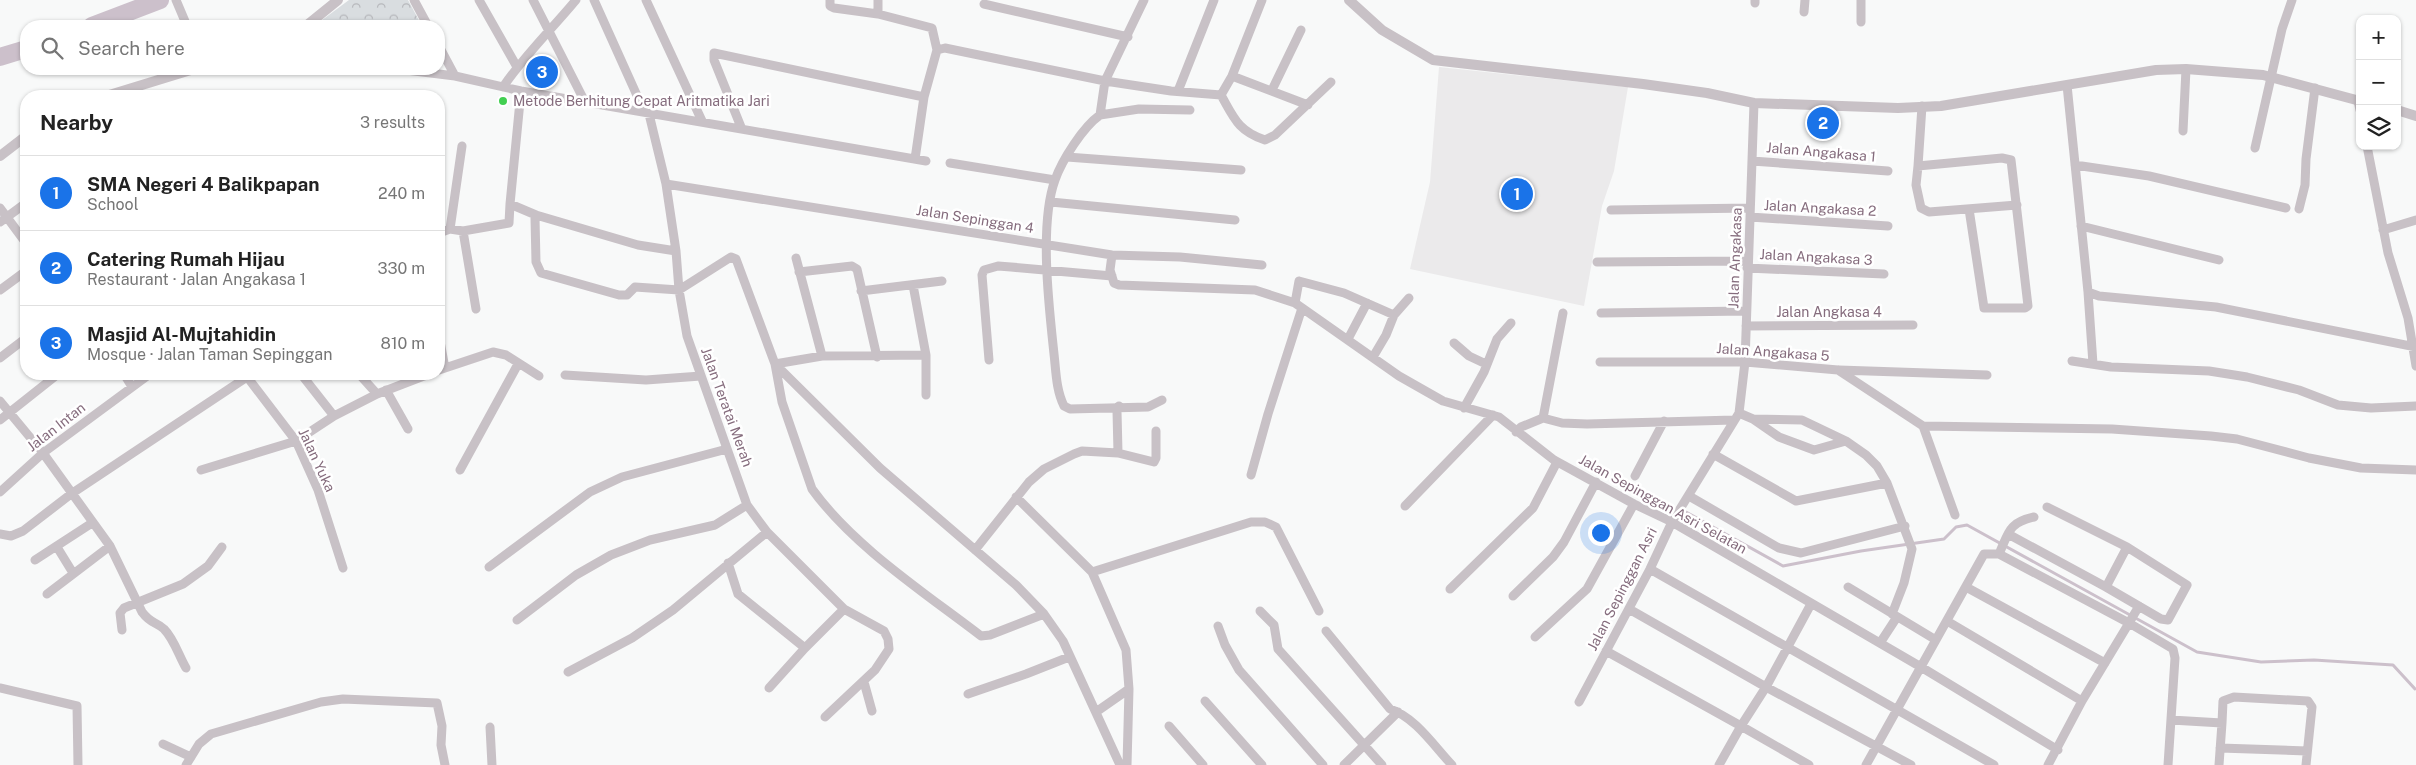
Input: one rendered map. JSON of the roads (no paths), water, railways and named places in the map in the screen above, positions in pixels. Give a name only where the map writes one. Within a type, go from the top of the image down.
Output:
[{"type":"street","points":[[176,0],[184,20]]},
{"type":"street","points":[[313,20],[338,0]]},
{"type":"street","points":[[414,0],[425,20]]},
{"type":"street","points":[[479,0],[517,67]]},
{"type":"street","points":[[533,0],[585,102]]},
{"type":"street","points":[[503,87],[517,67],[550,32],[576,0]]},
{"type":"street","name":"Jalan Teratai Merah","points":[[594,0],[646,112],[666,184],[676,251],[679,290],[687,336],[748,505],[768,532],[844,609],[884,631],[888,639],[889,649],[864,682]]},
{"type":"street","points":[[646,0],[702,121]]},
{"type":"street","points":[[830,0],[830,6],[834,8],[878,14],[932,28],[938,50],[924,97],[915,159]]},
{"type":"street","points":[[878,0],[878,14]]},
{"type":"street","points":[[1101,113],[1105,81],[1128,37],[1144,0]]},
{"type":"street","points":[[1178,91],[1214,0]]},
{"type":"street","points":[[1221,95],[1232,76],[1262,0]]},
{"type":"street","points":[[1349,0],[1382,30],[1433,60],[1643,84],[1707,93],[1754,104],[1898,108],[1956,105],[2156,70],[2186,69],[2230,71],[2271,77],[2315,88],[2356,103]]},
{"type":"street","points":[[1804,12],[1805,0]]},
{"type":"street","points":[[1861,0],[1861,22]]},
{"type":"street","points":[[2255,148],[2271,77],[2292,0]]},
{"type":"street","points":[[984,4],[1128,37]]},
{"type":"street","points":[[1272,90],[1301,30]]},
{"type":"street","points":[[938,50],[945,48],[1105,81],[1221,95]]},
{"type":"street","points":[[741,127],[714,60],[714,54],[924,97]]},
{"type":"street","points":[[445,57],[455,76]]},
{"type":"street","points":[[2183,131],[2186,69]]},
{"type":"street","points":[[126,90],[174,75]]},
{"type":"street","points":[[445,75],[521,91],[741,127],[926,161]]},
{"type":"street","points":[[1232,76],[1308,105]]},
{"type":"street","points":[[1221,95],[1238,125],[1250,135],[1265,140],[1275,135],[1331,82]]},
{"type":"street","points":[[2068,84],[2094,364]]},
{"type":"street","points":[[2299,209],[2305,186],[2306,159],[2315,88]]},
{"type":"street","points":[[445,231],[509,223],[521,91]]},
{"type":"street","name":"Jalan Angakasa","points":[[1736,416],[1745,362],[1754,104]]},
{"type":"street","points":[[1922,106],[1916,185],[1921,208],[1929,212],[2017,204]]},
{"type":"street","points":[[1162,400],[1148,407],[1119,406],[1070,409],[1064,406],[1058,387],[1048,270],[1047,244],[1051,202],[1055,180],[1067,157],[1089,123],[1101,113],[1139,109],[1190,110]]},
{"type":"street","points":[[2401,111],[2416,116]]},
{"type":"street","points":[[0,156],[20,141]]},
{"type":"street","points":[[450,229],[462,146]]},
{"type":"street","points":[[2367,150],[2383,230],[2408,318],[2416,366]]},
{"type":"street","points":[[1067,157],[1240,170]]},
{"type":"street","points":[[1918,166],[2008,158],[2013,163],[2028,306],[2025,308],[1984,308],[1969,209]]},
{"type":"street","name":"Jalan Angakasa 1","points":[[1752,160],[1888,171]]},
{"type":"street","points":[[950,163],[1055,180]]},
{"type":"street","points":[[2075,165],[2149,176],[2286,208]]},
{"type":"street","name":"Jalan Sepinggan 4","points":[[666,184],[1112,255],[1180,257],[1262,264]]},
{"type":"street","points":[[1051,202],[1235,220]]},
{"type":"street","points":[[510,204],[536,215],[612,238],[676,251]]},
{"type":"street","points":[[3,220],[20,207]]},
{"type":"street","points":[[0,208],[3,220],[20,237]]},
{"type":"street","points":[[1611,210],[1750,208]]},
{"type":"street","points":[[536,215],[536,262],[541,273],[619,295],[627,295],[635,287],[679,290],[731,257],[734,257],[775,364],[782,402],[812,488],[821,501],[853,534],[915,586],[981,636],[990,635],[1044,614]]},
{"type":"street","name":"Jalan Angakasa 2","points":[[1750,218],[1888,226]]},
{"type":"street","points":[[2383,230],[2416,220]]},
{"type":"street","points":[[2081,226],[2219,260]]},
{"type":"street","points":[[463,230],[476,309]]},
{"type":"street","points":[[989,360],[982,275],[984,270],[998,266],[1112,276],[1110,270],[1112,255]]},
{"type":"street","points":[[796,258],[822,356]]},
{"type":"street","name":"Jalan Angakasa 3","points":[[1597,262],[1748,264],[1884,274]]},
{"type":"street","points":[[799,272],[852,266],[857,269],[877,357]]},
{"type":"street","points":[[0,290],[20,275]]},
{"type":"street","name":"Jalan Sepinggan Asri Selatan","points":[[1112,276],[1114,283],[1119,285],[1255,290],[1298,306],[1399,376],[1443,402],[1493,415],[1506,422],[1518,429],[1557,462],[1634,504],[1673,519],[1811,604],[1921,666],[2058,750]]},
{"type":"street","points":[[861,291],[942,281]]},
{"type":"street","points":[[1252,475],[1298,306],[1299,281],[1344,294],[1394,315]]},
{"type":"street","points":[[913,285],[926,356],[926,395]]},
{"type":"street","points":[[2088,292],[2099,296],[2216,307],[2414,347]]},
{"type":"street","points":[[1373,357],[1386,335],[1394,315],[1409,298]]},
{"type":"street","points":[[1348,339],[1367,303]]},
{"type":"street","points":[[1601,313],[1746,311]]},
{"type":"street","points":[[1542,418],[1563,313]]},
{"type":"street","points":[[1464,408],[1486,367],[1497,340],[1511,323]]},
{"type":"street","name":"Jalan Angkasa 4","points":[[1746,326],[1913,325]]},
{"type":"street","points":[[0,358],[20,343]]},
{"type":"street","points":[[1454,343],[1486,367]]},
{"type":"street","points":[[445,368],[494,352],[506,355],[539,376]]},
{"type":"street","points":[[775,364],[822,356],[926,356]]},
{"type":"street","points":[[2072,361],[2111,367],[2208,370],[2247,377],[2299,390],[2338,404],[2371,408],[2416,406]]},
{"type":"street","name":"Jalan Angakasa 5","points":[[1600,362],[1745,362],[1838,370],[1923,426]]},
{"type":"street","points":[[460,470],[518,364]]},
{"type":"street","points":[[775,364],[880,468],[1016,586],[1044,614],[1063,641],[1120,765]]},
{"type":"street","points":[[1838,370],[1987,375]]},
{"type":"street","points":[[565,375],[646,380],[701,376]]},
{"type":"street","points":[[0,420],[50,380]]},
{"type":"street","points":[[128,380],[132,387]]},
{"type":"street","name":"Jalan Intan","points":[[0,492],[43,453],[142,380]]},
{"type":"street","points":[[0,534],[11,536],[23,531],[71,494],[239,380]]},
{"type":"street","name":"Jalan Yuka","points":[[250,380],[296,441],[318,490],[343,568]]},
{"type":"street","points":[[306,380],[334,416]]},
{"type":"street","points":[[366,380],[381,392],[408,429]]},
{"type":"street","points":[[201,470],[296,441],[334,416],[381,392],[413,380]]},
{"type":"street","points":[[0,401],[43,453],[110,546],[149,622],[163,628],[186,668]]},
{"type":"street","points":[[1118,454],[1116,414],[1119,406]]},
{"type":"street","points":[[1405,506],[1493,415]]},
{"type":"street","points":[[1518,429],[1542,418],[1562,423],[1588,424],[1736,416],[1753,420],[1802,420],[1846,442],[1866,455],[1877,466],[1888,482],[1912,549],[1895,615],[1880,643]]},
{"type":"street","name":"Jalan Sepinggan Asri","points":[[1579,702],[1650,569],[1673,519],[1736,416]]},
{"type":"street","points":[[1753,420],[1779,437],[1814,450],[1846,442]]},
{"type":"street","points":[[1635,476],[1664,421]]},
{"type":"street","points":[[1955,515],[1923,426],[2112,429],[2211,436],[2237,439],[2309,458],[2362,468],[2416,470]]},
{"type":"street","points":[[975,550],[1016,497],[1044,469],[1082,451],[1118,454],[1154,462],[1156,458],[1156,431]]},
{"type":"street","points":[[489,567],[590,492],[622,477],[727,449]]},
{"type":"street","points":[[1713,454],[1796,501],[1888,482]]},
{"type":"street","points":[[1450,589],[1533,508],[1557,462]]},
{"type":"street","points":[[1513,596],[1553,557],[1564,542],[1596,482]]},
{"type":"street","points":[[1016,497],[1092,572],[1126,650],[1129,689],[1128,765]]},
{"type":"street","points":[[1688,497],[1779,548],[1791,552],[1810,551],[1905,526]]},
{"type":"street","points":[[1535,637],[1587,589],[1634,504]]},
{"type":"street","points":[[517,620],[576,575],[611,555],[650,540],[715,525],[748,505]]},
{"type":"street","points":[[2008,534],[2106,587],[2138,607],[2161,619],[2168,620],[2187,585],[2127,547],[2047,507]]},
{"type":"street","points":[[1999,554],[2016,522],[2034,517]]},
{"type":"street","points":[[35,560],[92,522]]},
{"type":"street","points":[[1092,572],[1252,522],[1265,522],[1276,527],[1319,610]]},
{"type":"street","points":[[568,672],[632,638],[673,610],[768,532]]},
{"type":"street","points":[[47,594],[110,546]]},
{"type":"street","points":[[57,547],[73,573]]},
{"type":"street","points":[[2106,587],[2127,547]]},
{"type":"street","points":[[122,630],[122,611],[138,602],[171,590],[195,577],[208,566],[222,548]]},
{"type":"street","points":[[1866,765],[1899,710],[1921,666],[1984,554],[1999,554],[2129,623],[2173,650],[2175,665],[2168,765]]},
{"type":"street","points":[[728,563],[738,594],[805,648]]},
{"type":"street","points":[[1650,569],[1994,765]]},
{"type":"street","points":[[1848,587],[1936,640]]},
{"type":"street","points":[[1966,587],[2105,663]]},
{"type":"street","points":[[1719,765],[1766,687],[1811,604]]},
{"type":"street","points":[[2048,765],[2058,750],[2082,701],[2138,607]]},
{"type":"street","points":[[769,688],[844,609]]},
{"type":"street","points":[[1629,609],[1766,687],[1911,765]]},
{"type":"street","points":[[1260,611],[1274,625],[1278,649],[1382,765]]},
{"type":"street","points":[[1947,621],[2082,701]]},
{"type":"street","points":[[1218,626],[1225,645],[1239,670],[1323,765]]},
{"type":"street","points":[[1326,631],[1390,709],[1398,712],[1452,765]]},
{"type":"street","points":[[1606,652],[1809,765]]},
{"type":"street","points":[[968,694],[1069,657]]},
{"type":"street","points":[[825,717],[864,682],[872,711]]},
{"type":"street","points":[[0,688],[77,706],[78,765]]},
{"type":"street","points":[[1096,712],[1129,689]]},
{"type":"street","points":[[2219,765],[2223,701],[2227,698],[2308,701],[2312,707],[2306,765]]},
{"type":"street","points":[[163,744],[189,761],[199,744],[211,734],[321,702],[353,699],[437,703],[442,726],[441,745],[445,765]]},
{"type":"street","points":[[1205,701],[1262,765]]},
{"type":"street","points":[[1344,765],[1398,712]]},
{"type":"street","points":[[2171,720],[2222,723]]},
{"type":"street","points":[[1169,726],[1203,765]]},
{"type":"street","points":[[490,727],[492,765]]},
{"type":"street","points":[[2220,748],[2307,751]]},
{"type":"waterway","points":[[108,20],[160,0]]},
{"type":"waterway","points":[[0,57],[20,51]]},
{"type":"waterway","points":[[1686,512],[1783,566],[1861,551],[1944,539],[1956,527],[1967,525],[2197,652],[2261,662],[2314,660],[2393,665],[2415,689]]},
{"type":"place","name":"Masjid Al-Mujtahidin","points":[[542,72]]},
{"type":"place","name":"Metode Berhitung Cepat Aritmatika Jari","points":[[503,101]]},
{"type":"place","name":"Catering Rumah Hijau","points":[[1823,123]]},
{"type":"place","name":"SMA Negeri 4 Balikpapan","points":[[1517,194]]}]
